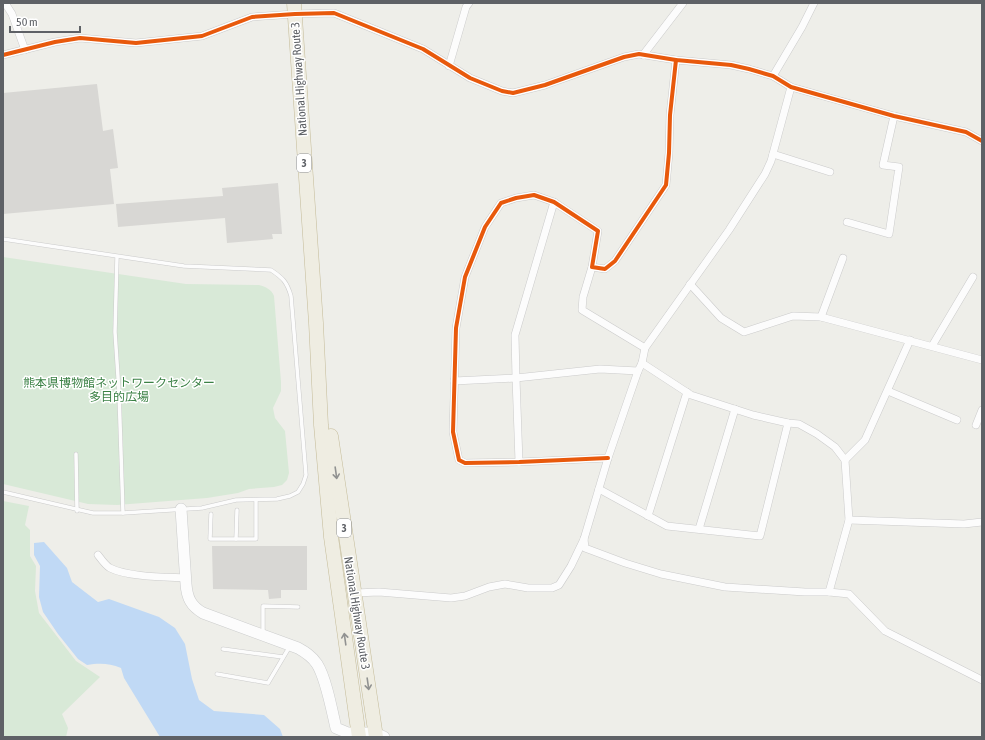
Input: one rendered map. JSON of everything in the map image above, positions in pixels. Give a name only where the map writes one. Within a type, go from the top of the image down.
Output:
[{"type":"highway","name":"National Highway Route 3","points":[[294,8],[316,323],[321,425],[331,537],[358,735]]},
{"type":"highway","name":"National Highway Route 3","points":[[316,323],[332,447],[378,736]]},
{"type":"street","points":[[5,3],[12,14],[25,50]]},
{"type":"street","points":[[449,66],[466,8],[469,3]]},
{"type":"street","points":[[643,55],[683,3]]},
{"type":"street","points":[[773,76],[802,27],[814,3]]},
{"type":"street","points":[[3,55],[80,38],[136,43],[202,36],[252,17],[294,8],[334,13],[412,44],[476,81],[502,91],[513,93],[545,85],[624,57],[639,54],[676,60],[731,65],[773,76],[791,87],[894,116],[966,132],[982,141]]},
{"type":"street","points":[[592,267],[605,269],[614,261],[666,185],[670,154],[670,115],[676,60]]},
{"type":"street","points":[[355,593],[379,592],[451,598],[465,596],[489,587],[505,584],[528,588],[552,588],[559,585],[584,539],[608,458],[642,363],[645,348],[729,230],[765,174],[773,154],[791,87]]},
{"type":"street","points":[[847,222],[889,234],[899,167],[883,165],[894,116]]},
{"type":"street","points":[[773,154],[830,172]]},
{"type":"street","points":[[608,458],[465,463],[459,460],[453,432],[456,328],[465,277],[485,227],[501,204],[516,198],[534,195],[554,202],[598,231],[592,267],[583,297],[582,310],[645,348]]},
{"type":"street","points":[[519,462],[515,335],[554,202]]},
{"type":"street","points":[[821,317],[843,258]]},
{"type":"street","points":[[932,346],[972,277]]},
{"type":"street","points":[[690,284],[721,318],[744,332],[793,316],[821,317],[982,360]]},
{"type":"street","points":[[845,460],[865,440],[910,340]]},
{"type":"street","points":[[642,363],[691,395],[735,409],[788,423],[799,424],[817,434],[835,447],[845,460],[849,520],[829,592]]},
{"type":"street","points":[[454,381],[516,378],[600,369],[638,371]]},
{"type":"street","points":[[888,391],[957,420]]},
{"type":"street","points":[[648,516],[687,392]]},
{"type":"street","points":[[698,529],[735,409]]},
{"type":"street","points":[[976,425],[982,410]]},
{"type":"street","points":[[599,489],[667,526],[760,536],[788,423]]},
{"type":"street","points":[[181,509],[185,578],[187,595],[190,603],[203,613],[298,648],[310,656],[317,664],[322,676],[336,728],[358,735],[378,736]]},
{"type":"street","points":[[849,520],[964,524],[982,522]]},
{"type":"street","points":[[584,539],[585,548],[625,563],[661,574],[725,587],[849,594],[885,631],[982,680]]},
{"type":"street","points":[[98,555],[109,568],[122,572],[158,577],[185,578]]},
{"type":"lane","points":[[3,239],[117,257],[197,267],[271,270],[280,276],[287,283],[291,296],[306,475],[298,492],[290,496],[277,499],[236,500],[202,508],[123,513],[93,513],[77,511],[3,492]]},
{"type":"lane","points":[[117,257],[115,271],[115,332],[120,392],[123,513]]},
{"type":"lane","points":[[76,454],[77,511]]},
{"type":"lane","points":[[211,514],[210,539],[256,538],[256,500]]},
{"type":"lane","points":[[236,539],[237,510]]},
{"type":"lane","points":[[263,635],[263,606],[298,607]]},
{"type":"lane","points":[[217,674],[268,683],[290,645]]},
{"type":"lane","points":[[223,649],[283,657]]},
{"type":"green space","name":"熊本県博物館ネットワークセンター 多目的広場","points":[[3,257],[186,284],[259,285],[270,290],[274,296],[281,382],[281,391],[273,408],[275,418],[285,431],[289,473],[287,480],[282,485],[274,487],[249,489],[238,493],[207,498],[117,505],[88,504],[3,484]]},
{"type":"green space","points":[[3,501],[29,506],[25,525],[30,530],[30,556],[36,566],[35,591],[39,613],[76,661],[100,677],[62,714],[68,728],[66,737],[3,737]]},
{"type":"water","points":[[44,542],[67,568],[72,582],[98,602],[109,599],[159,617],[175,628],[185,644],[192,679],[199,700],[214,711],[264,715],[280,729],[283,737],[160,737],[124,678],[121,668],[104,664],[87,665],[78,659],[43,612],[39,597],[40,566],[34,555],[34,543]]},
{"type":"building","points":[[97,84],[103,131],[113,129],[118,168],[110,169],[114,204],[3,214],[3,93]]},
{"type":"building","points":[[278,183],[282,234],[272,234],[273,239],[227,243],[225,218],[118,227],[116,204],[223,196],[222,188]]},
{"type":"building","points":[[212,546],[307,546],[307,590],[281,590],[281,598],[269,599],[268,590],[213,589]]},
{"type":"cycle path","points":[[3,55],[55,42],[80,38],[136,43],[202,36],[252,17],[334,13],[423,49],[470,78],[502,91],[513,93],[545,85],[624,57],[639,54],[676,60],[731,65],[749,69],[773,76],[791,87],[894,116],[966,132],[982,141]]},
{"type":"cycle path","points":[[608,458],[465,463],[459,460],[453,432],[456,328],[465,277],[485,227],[501,203],[516,198],[534,195],[554,202],[598,231],[592,267],[605,269],[615,261],[666,185],[670,115],[676,60]]}]
